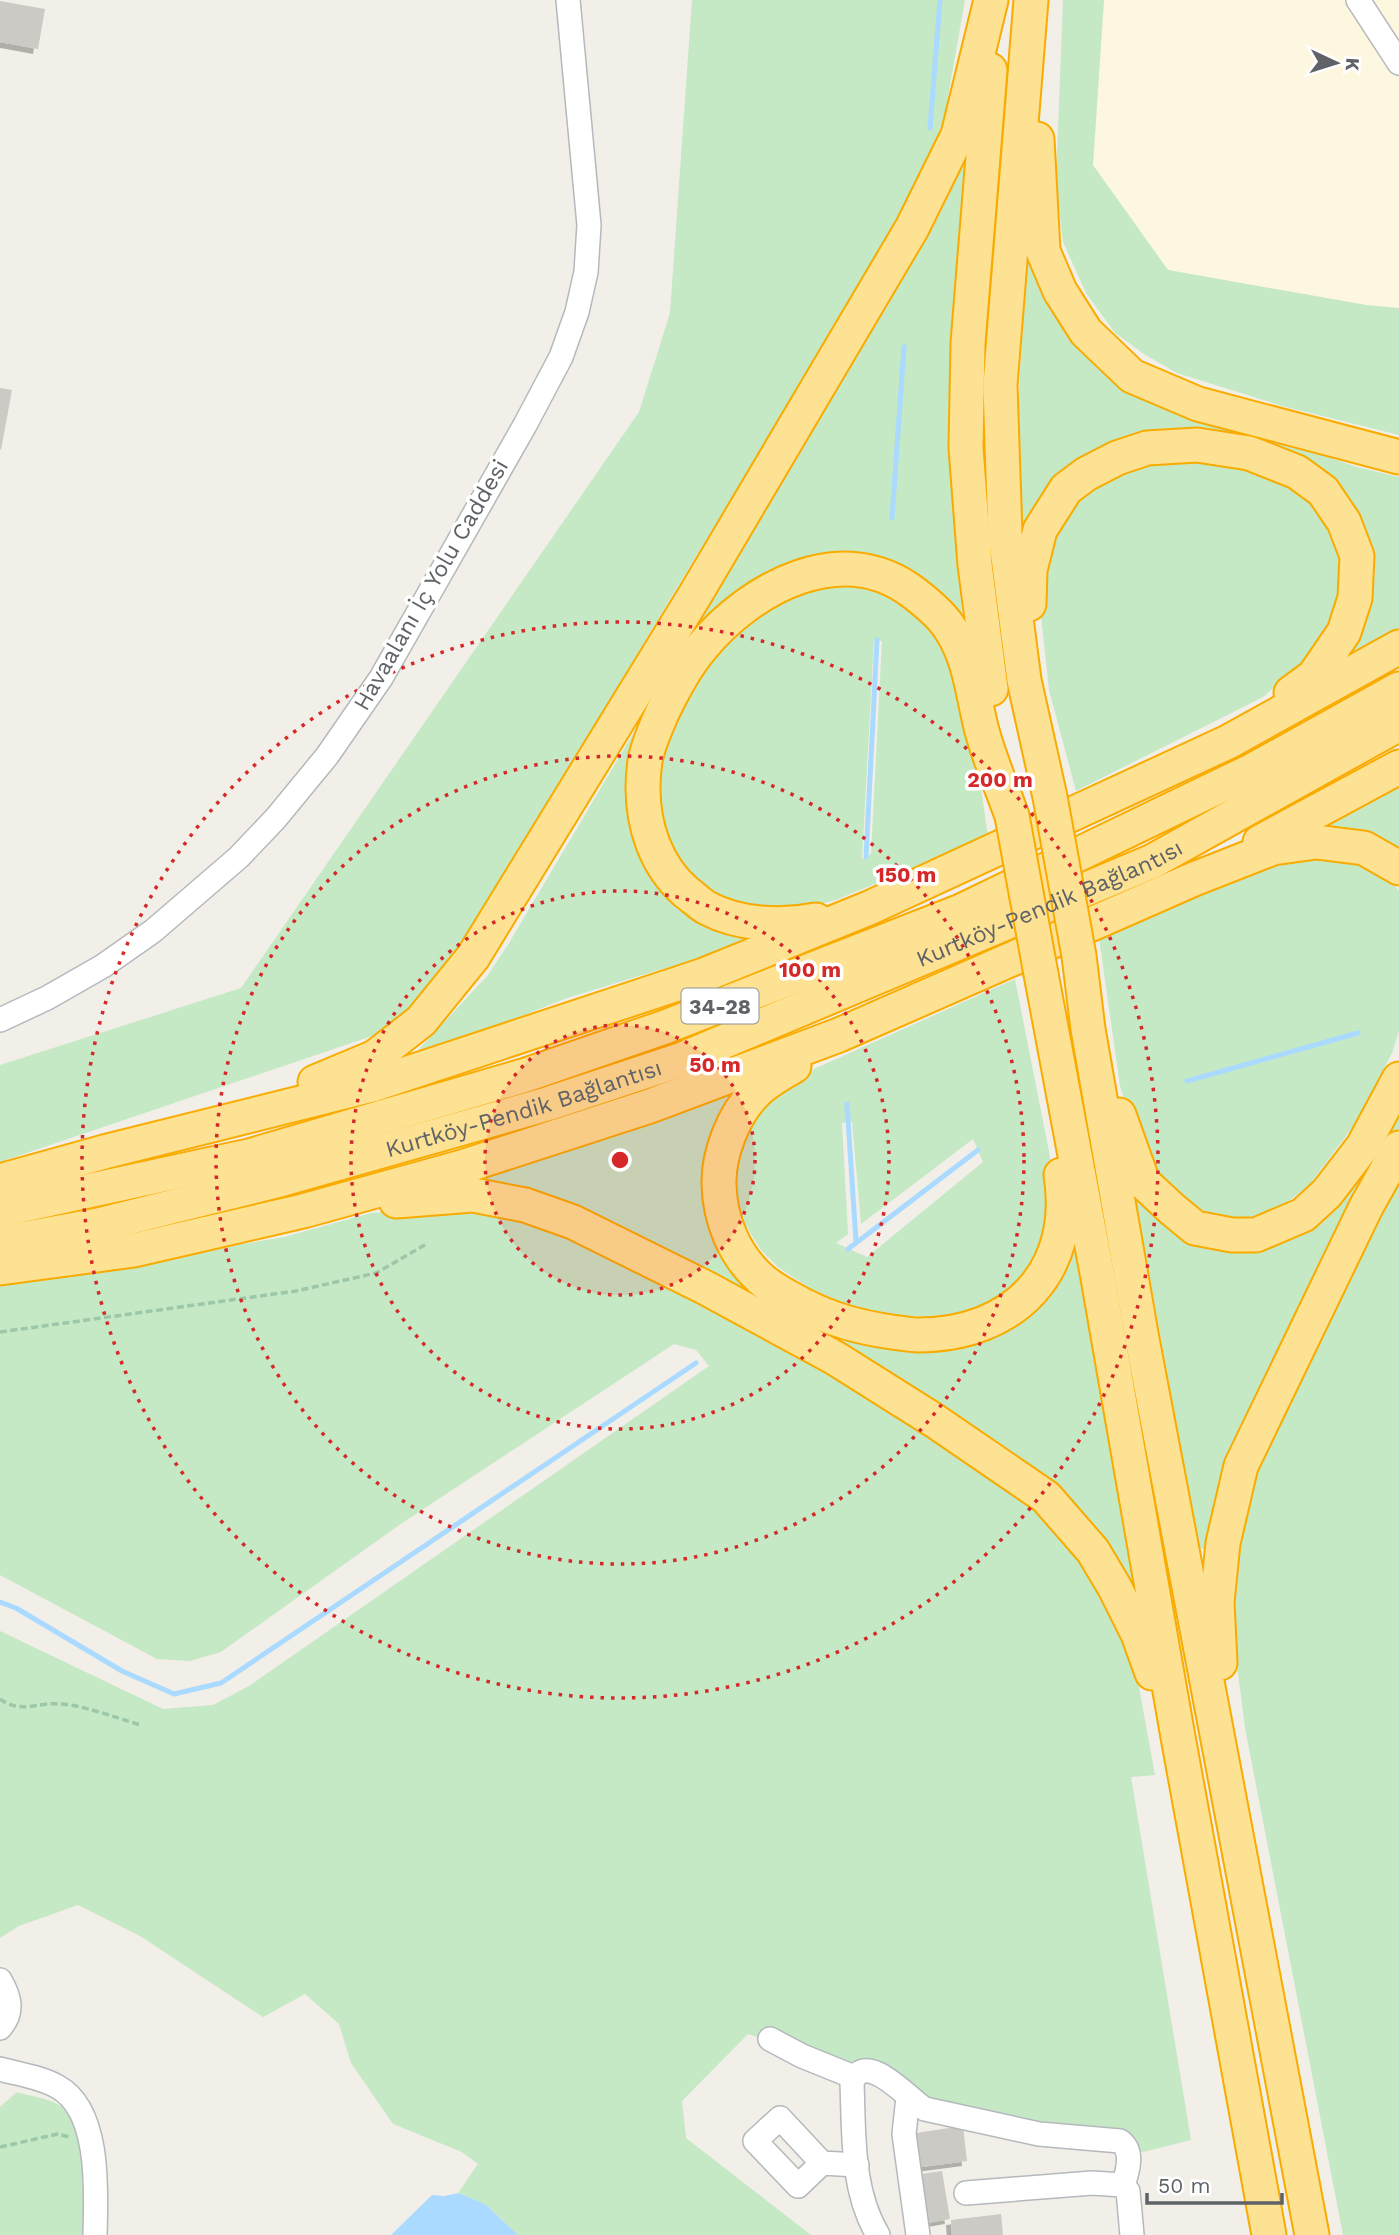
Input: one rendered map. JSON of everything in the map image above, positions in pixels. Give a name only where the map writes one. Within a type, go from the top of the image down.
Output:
[{"type":"highway","points":[[993,0],[968,343],[966,448],[976,578],[1012,816],[1132,1466],[1178,1737],[1269,2235]]},
{"type":"highway","points":[[203,1128],[375,1057],[421,1021],[473,957],[695,594],[912,228],[958,135],[993,0]]},
{"type":"highway","points":[[1033,0],[1043,251],[1060,291],[1086,332],[1132,376],[1198,404],[1399,457]]},
{"type":"highway","points":[[1033,0],[1000,385],[1005,534],[1024,680],[1050,797],[1079,956],[1088,1028],[1142,1339],[1312,2235]]},
{"type":"highway","points":[[1024,680],[1030,570],[1040,530],[1066,489],[1106,463],[1147,449],[1198,445],[1249,453],[1297,472],[1323,491],[1344,522],[1356,556],[1355,598],[1344,632],[1314,676],[1228,742]]},
{"type":"highway","points":[[869,908],[799,923],[761,923],[732,918],[705,907],[681,887],[660,861],[646,824],[643,794],[645,760],[677,681],[702,646],[730,619],[761,596],[789,580],[818,570],[849,568],[878,572],[903,584],[925,601],[951,629],[966,659],[983,732],[1012,816]]},
{"type":"highway","points":[[0,1181],[372,1085],[704,975],[869,908],[1228,742],[1399,647]]},
{"type":"highway","name":"Kurtköy-Pendik Bağlantısı","points":[[0,1210],[249,1156],[527,1075],[665,1027],[961,911],[1253,770],[1399,690]]},
{"type":"highway","name":"Kurtköy-Pendik Bağlantısı","points":[[0,1243],[98,1225],[281,1180],[547,1104],[680,1060],[1153,861],[1399,724]]},
{"type":"highway","points":[[1194,879],[1399,767]]},
{"type":"highway","points":[[0,1268],[134,1250],[303,1211],[462,1167],[638,1110],[839,1035],[1194,879],[1273,848],[1317,842],[1364,848],[1399,867]]},
{"type":"highway","points":[[1088,1028],[1143,1182],[1195,1228],[1232,1235],[1256,1235],[1303,1215],[1311,1208],[1327,1193],[1363,1146],[1399,1079]]},
{"type":"highway","points":[[839,1035],[756,1092],[743,1108],[732,1129],[718,1171],[719,1202],[725,1228],[739,1252],[761,1279],[792,1300],[822,1315],[855,1326],[916,1335],[944,1333],[999,1316],[1025,1297],[1041,1280],[1054,1257],[1064,1224],[1064,1194],[1057,1144],[1052,1032]]},
{"type":"highway","points":[[1236,1840],[1220,1668],[1217,1602],[1223,1543],[1241,1466],[1366,1207],[1399,1148]]},
{"type":"highway","points":[[303,1211],[474,1195],[525,1205],[573,1222],[706,1288],[835,1359],[935,1421],[1046,1497],[1093,1551],[1115,1588],[1138,1634],[1178,1737]]},
{"type":"street","name":"Havaalanı İç Yolu Caddesi","points":[[0,1020],[58,992],[153,931],[239,857],[276,818],[327,756],[382,678],[525,425],[561,357],[577,312],[586,272],[589,225],[568,0]]},
{"type":"street","points":[[1358,0],[1399,63]]},
{"type":"street","points":[[0,1980],[10,2003],[10,2011],[0,2028]]},
{"type":"street","points":[[770,2039],[802,2056],[854,2077]]},
{"type":"street","points":[[0,2069],[57,2086],[68,2095],[85,2123],[92,2142],[96,2174],[96,2235]]},
{"type":"street","points":[[878,2235],[864,2205],[853,2125],[852,2083],[854,2077],[864,2071],[879,2074],[895,2083],[925,2109],[1069,2138],[1120,2141],[1129,2154],[1123,2185]]},
{"type":"street","points":[[908,2097],[904,2134],[918,2235]]},
{"type":"street","points":[[822,2163],[857,2165]]},
{"type":"street","points":[[966,2193],[1092,2183],[1123,2185],[1128,2191],[1132,2235]]},
{"type":"path","points":[[0,1332],[296,1292],[376,1273],[428,1243]]},
{"type":"path","points":[[0,1699],[9,1705],[32,1708],[49,1703],[70,1705],[141,1725]]},
{"type":"path","points":[[0,2147],[58,2134],[92,2142]]},
{"type":"shaded area","points":[[1104,0],[1399,0],[1399,308],[1366,305],[1168,270],[1093,165]]},
{"type":"green space","points":[[692,0],[965,0],[946,108],[934,150],[915,188],[711,539],[704,543],[451,962],[414,1004],[375,1035],[0,1162],[0,1065],[241,988],[639,412],[670,313]]},
{"type":"green space","points":[[1063,0],[1104,0],[1093,165],[1168,270],[1366,305],[1399,308],[1399,435],[1282,406],[1177,373],[1115,333],[1086,293],[1063,242],[1056,180]]},
{"type":"green space","points":[[969,150],[951,337],[951,488],[963,627],[847,557],[693,645],[636,836],[767,937],[567,998],[408,1061],[488,975],[509,943],[637,727],[635,724],[941,212]]},
{"type":"green space","points":[[1028,249],[1092,357],[1283,442],[1357,467],[1399,477],[1399,634],[1340,667],[1347,501],[1151,434],[1022,538],[1018,404]]},
{"type":"green space","points":[[1154,458],[1202,458],[1268,472],[1303,494],[1331,526],[1341,570],[1336,616],[1316,652],[1263,697],[1076,791],[1049,690],[1041,616],[1044,553],[1059,514],[1096,477]]},
{"type":"green space","points":[[870,579],[942,633],[974,738],[988,837],[836,900],[779,914],[726,903],[674,862],[656,812],[660,753],[670,726],[717,647],[792,589]],"holes":[[[874,640],[882,641],[871,854],[862,859]]]},
{"type":"green space","points":[[1399,779],[1399,852],[1313,827]]},
{"type":"green space","points":[[1313,852],[1360,862],[1382,873],[1399,891],[1399,1031],[1392,1053],[1357,1121],[1310,1184],[1271,1215],[1241,1221],[1214,1216],[1191,1208],[1174,1198],[1139,1145],[1120,1086],[1099,938],[1213,883]]},
{"type":"green space","points":[[1015,979],[1054,1177],[1044,1250],[1015,1288],[992,1304],[968,1313],[914,1317],[869,1310],[841,1302],[810,1288],[779,1268],[760,1249],[745,1224],[734,1186],[740,1148],[763,1103],[816,1068]],"holes":[[[852,1122],[861,1224],[973,1139],[983,1162],[867,1257],[836,1243],[848,1234],[842,1123]]]},
{"type":"green space","points":[[757,1080],[724,1110],[743,1283],[976,1342],[1073,1236],[1139,1598],[1100,1537],[595,1220],[438,1183]]},
{"type":"green space","points":[[1399,1111],[1399,1130],[1316,1288],[1213,1551],[1199,1548],[1134,1190],[1258,1250]]},
{"type":"green space","points":[[1399,1174],[1399,2235],[1343,2235],[1245,1728],[1231,1618],[1231,1561],[1260,1451]]},
{"type":"green space","points":[[459,1206],[574,1234],[839,1374],[1033,1503],[1079,1548],[1134,1660],[1155,1775],[1131,1777],[1191,2140],[1143,2152],[916,2103],[907,2087],[748,2034],[682,2101],[686,2138],[811,2235],[518,2235],[485,2204],[458,2193],[478,2164],[462,2152],[393,2124],[351,2063],[339,2024],[305,1994],[263,2017],[140,1936],[78,1905],[19,1926],[0,1938],[0,1631],[163,1709],[213,1705],[249,1686],[709,1366],[696,1350],[674,1344],[402,1523],[221,1652],[190,1661],[157,1659],[0,1575],[0,1285],[284,1237],[371,1213]]},
{"type":"green space","points":[[17,2092],[59,2105],[69,2114],[77,2128],[84,2165],[85,2235],[0,2235],[0,2107]]},
{"type":"water","points":[[458,2193],[485,2204],[518,2235],[391,2235],[432,2195]]},
{"type":"building","points":[[0,1],[45,9],[38,49],[0,42]]},
{"type":"building","points":[[0,388],[12,390],[1,450],[0,449]]},
{"type":"building","points":[[963,2126],[967,2161],[914,2168],[909,2134]]},
{"type":"building","points":[[942,2171],[950,2219],[921,2224],[914,2175]]},
{"type":"building","points":[[1001,2214],[1003,2235],[952,2235],[951,2220]]},
{"type":"waterway","points":[[930,128],[940,0]]},
{"type":"waterway","points":[[892,518],[904,347]]},
{"type":"waterway","points":[[866,857],[877,640]]},
{"type":"waterway","points":[[1187,1081],[1358,1033]]},
{"type":"waterway","points":[[847,1104],[856,1241]]},
{"type":"waterway","points":[[848,1249],[978,1150]]},
{"type":"waterway","points":[[0,1602],[16,1608],[122,1671],[174,1694],[221,1683],[696,1363]]}]
